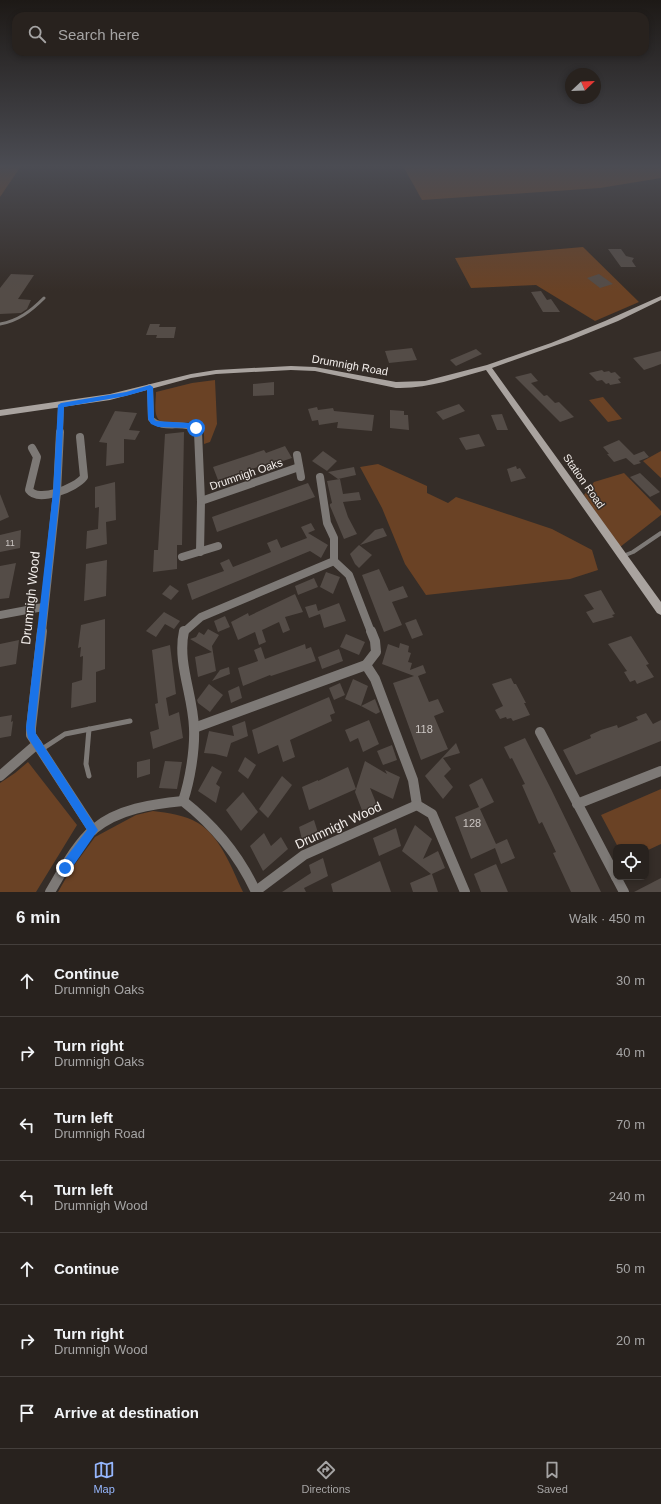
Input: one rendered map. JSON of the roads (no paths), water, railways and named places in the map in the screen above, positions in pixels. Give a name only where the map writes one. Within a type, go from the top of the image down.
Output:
[{"type":"main road","name":"Drumnigh Road","points":[[0,413],[126,394],[191,376],[216,372],[291,368],[315,369],[407,386],[428,384],[488,367],[600,326],[661,298]]},
{"type":"main road","name":"Station Road","points":[[488,367],[661,610]]},
{"type":"street","name":"Drumnigh Oaks","points":[[150,387],[151,419],[153,423],[190,426],[198,431],[201,501],[200,552]]},
{"type":"street","name":"Drumnigh Wood","points":[[61,405],[57,492],[43,607],[31,728],[32,735],[39,747],[93,830]]},
{"type":"street","points":[[32,448],[37,457],[29,490],[34,494],[40,495],[57,492],[80,484],[84,477],[80,437]]},
{"type":"street","name":"Drumnigh Oaks","points":[[297,455],[301,477]]},
{"type":"street","name":"Drumnigh Oaks","points":[[201,501],[299,468]]},
{"type":"street","points":[[194,728],[366,665],[376,652],[375,641],[349,575],[334,561],[334,538],[327,523],[320,477]]},
{"type":"street","points":[[182,557],[218,546]]},
{"type":"street","points":[[50,892],[65,868],[93,830],[114,816],[139,806],[183,801],[189,783],[194,728],[182,653],[184,631],[202,617],[334,561]]},
{"type":"street","points":[[0,615],[43,607]]},
{"type":"street","points":[[366,665],[375,679],[413,780],[417,805],[432,814],[465,892]]},
{"type":"street","points":[[540,732],[613,871]]},
{"type":"street","points":[[0,776],[39,747]]},
{"type":"street","points":[[578,804],[661,771]]},
{"type":"street","name":"Drumnigh Wood","points":[[183,801],[204,817],[234,850],[256,891],[304,855],[417,805]]},
{"type":"street","points":[[618,880],[624,892]]},
{"type":"lane","points":[[0,324],[9,323],[22,317],[44,298]]},
{"type":"lane","points":[[622,556],[633,552],[661,532]]},
{"type":"lane","points":[[39,747],[65,734],[130,721]]},
{"type":"lane","points":[[89,729],[86,764],[89,776]]}]
